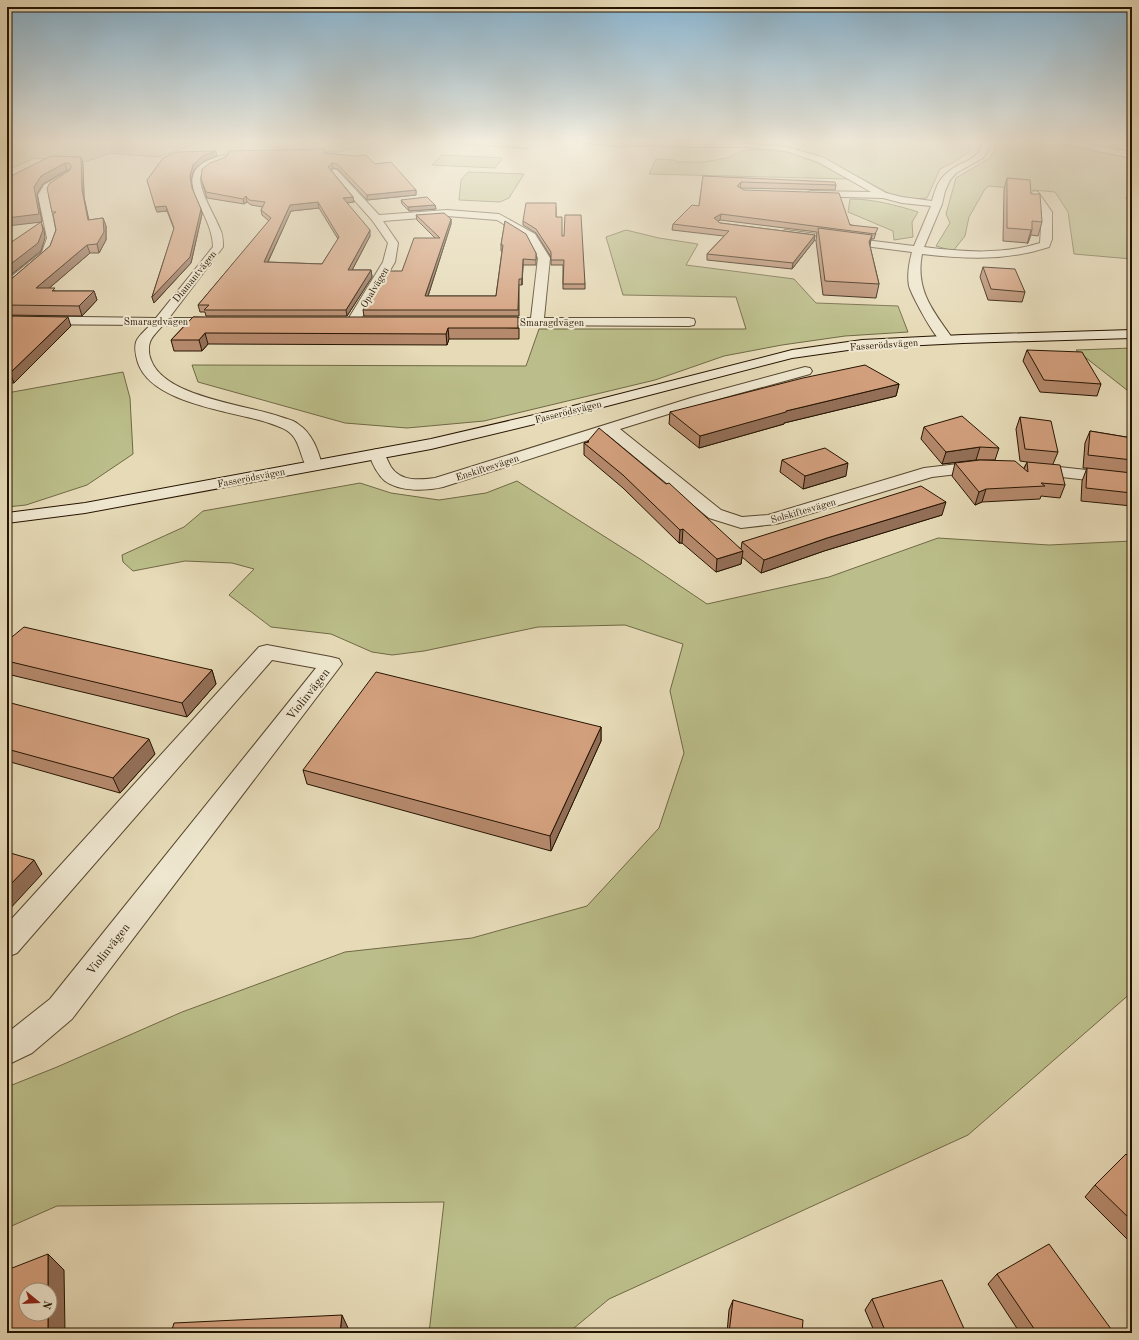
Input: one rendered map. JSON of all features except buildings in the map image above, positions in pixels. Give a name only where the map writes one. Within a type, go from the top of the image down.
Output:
[{"type":"street","points":[[7,286],[46,253],[52,238],[45,205]]},
{"type":"street","name":"Diamantvägen","points":[[205,205],[216,229],[219,241],[218,247],[158,322],[144,342],[142,354],[146,369],[171,390],[213,404],[268,417],[293,427],[303,437],[309,448],[314,465]]},
{"type":"street","name":"Opalvägen","points":[[353,322],[389,262],[393,243],[376,218],[364,205]]},
{"type":"street","points":[[937,205],[918,250],[914,266],[915,285],[932,319],[946,340]]},
{"type":"street","points":[[773,231],[959,255],[981,256],[1029,249],[1045,245],[1048,240],[1047,212],[1042,205]]},
{"type":"street","points":[[376,218],[447,213],[499,217],[531,236],[544,258],[537,322]]},
{"type":"street","name":"Smaragdvägen","points":[[7,320],[228,322]]},
{"type":"street","points":[[337,322],[368,322]]},
{"type":"street","name":"Smaragdvägen","points":[[476,322],[689,322]]},
{"type":"street","name":"Fasserödsvägen","points":[[7,518],[85,508],[431,444],[575,410],[725,370],[792,354],[862,344],[1132,334]]},
{"type":"street","points":[[609,428],[698,400],[805,371]]},
{"type":"street","name":"Enskiftesvägen","points":[[377,454],[386,472],[393,479],[410,484],[437,483],[609,428]]},
{"type":"street","name":"Solskiftesvägen","points":[[609,428],[715,514],[741,523],[770,520],[930,472],[976,466],[1132,480]]},
{"type":"street","name":"Violinvägen","points":[[7,944],[267,652],[331,664],[61,1009],[21,1042],[7,1050]]},
{"type":"green space","points":[[849,205],[891,205],[918,212],[912,222],[913,237],[894,240],[893,231],[848,212]]},
{"type":"green space","points":[[949,205],[976,205],[969,217],[965,236],[953,251],[936,246],[950,223],[946,214]]},
{"type":"green space","points":[[1063,205],[1132,205],[1132,259],[1074,254],[1068,212]]},
{"type":"green space","points":[[626,230],[659,238],[698,244],[686,265],[794,279],[816,303],[898,306],[908,332],[845,336],[782,345],[724,356],[655,380],[484,421],[407,428],[345,423],[198,382],[192,365],[526,366],[539,329],[746,329],[736,297],[623,295],[606,237]]},
{"type":"green space","points":[[1132,348],[1132,394],[1076,350]]},
{"type":"green space","points":[[123,372],[130,398],[133,454],[87,485],[26,505],[7,507],[7,393]]},
{"type":"green space","points":[[517,481],[640,559],[707,604],[829,577],[938,538],[1049,545],[1132,541],[1132,992],[968,1135],[609,1299],[568,1333],[429,1333],[444,1202],[57,1206],[7,1228],[7,1087],[57,1067],[182,1012],[345,952],[472,938],[587,906],[659,828],[684,753],[670,691],[683,644],[625,625],[538,627],[424,651],[392,655],[372,652],[331,634],[271,627],[229,595],[254,569],[232,563],[185,561],[133,571],[123,562],[122,555],[184,527],[203,511],[360,483],[391,493],[439,500],[486,493]]}]
